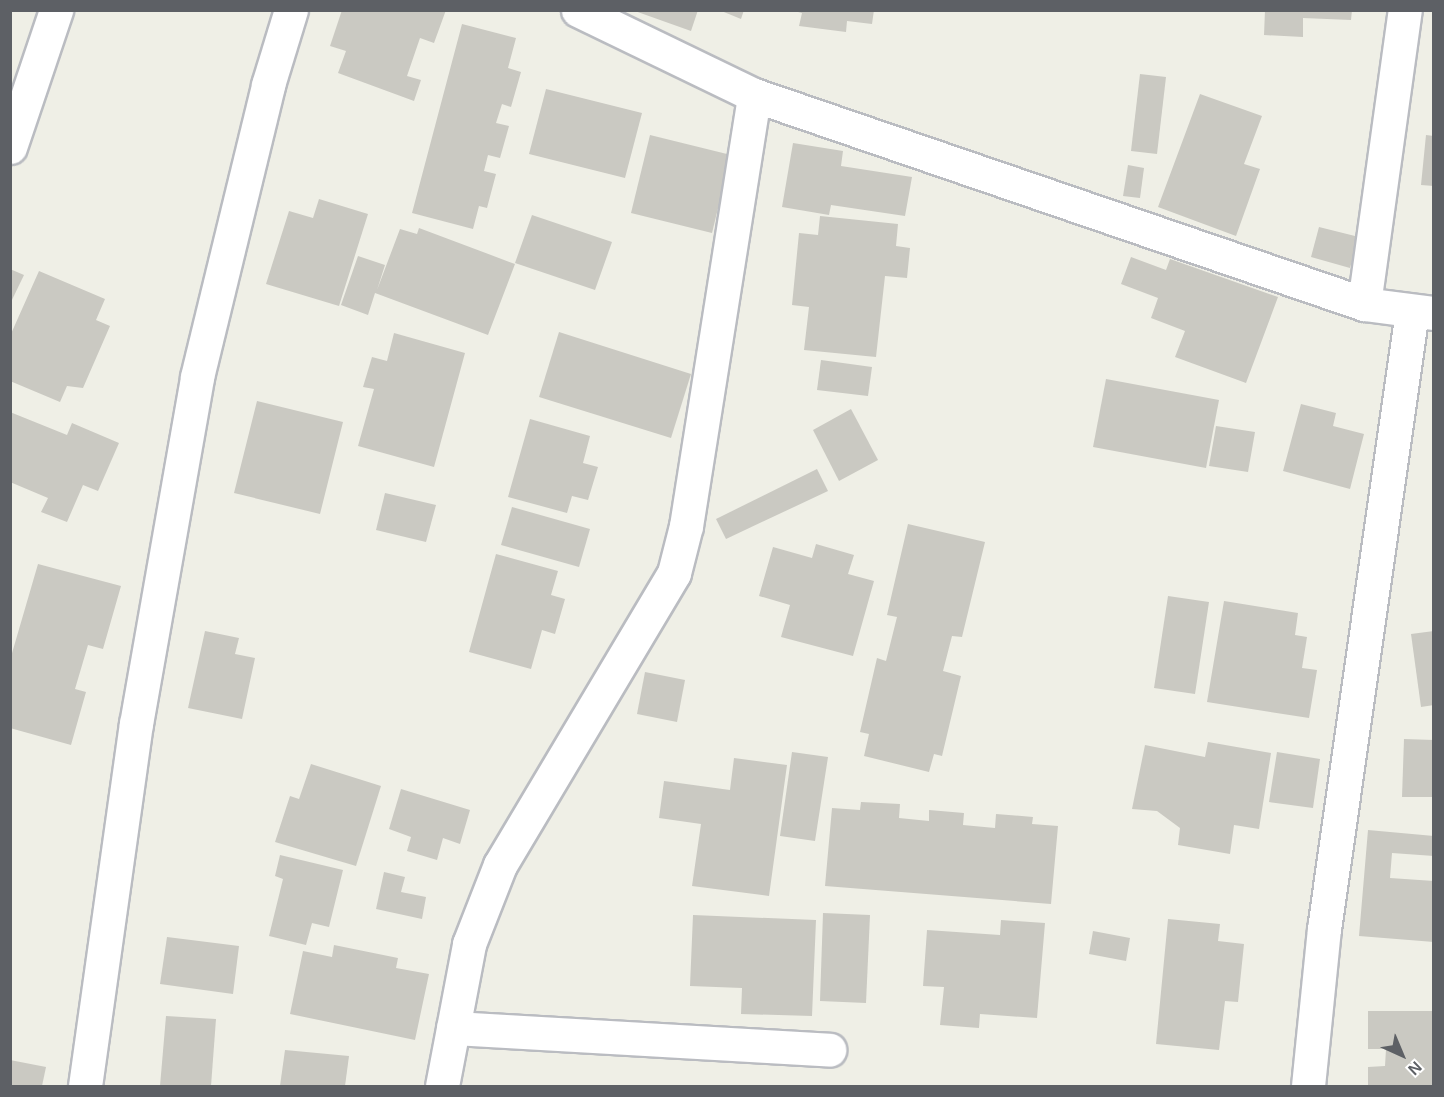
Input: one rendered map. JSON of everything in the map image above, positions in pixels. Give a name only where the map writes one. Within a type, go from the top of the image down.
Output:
[{"type":"street","points":[[10,147],[56,10]]},
{"type":"street","points":[[85,1086],[136,724],[198,377],[268,85],[291,10]]},
{"type":"street","points":[[578,10],[754,95],[1364,304],[1423,312],[1324,929],[1308,1086]]},
{"type":"street","points":[[1364,304],[1405,10]]},
{"type":"street","points":[[442,1086],[469,944],[500,865],[674,573],[686,526],[754,95]]},
{"type":"street","points":[[453,1028],[829,1050]]},
{"type":"building","points":[[342,10],[446,10],[434,43],[420,38],[407,76],[421,80],[414,101],[338,73],[346,51],[330,46]]},
{"type":"building","points":[[632,10],[698,10],[691,31]]},
{"type":"building","points":[[719,10],[744,10],[741,19]]},
{"type":"building","points":[[790,10],[874,10],[872,24],[847,21],[846,32],[799,26],[802,13]]},
{"type":"building","points":[[1265,10],[1352,10],[1351,20],[1303,18],[1303,37],[1264,35]]},
{"type":"building","points":[[462,24],[516,38],[508,68],[521,72],[511,107],[502,104],[496,123],[509,126],[500,158],[488,155],[484,171],[496,174],[487,208],[479,206],[473,229],[412,213]]},
{"type":"building","points":[[1140,74],[1166,77],[1157,154],[1131,151]]},
{"type":"building","points":[[546,89],[642,113],[625,178],[529,154]]},
{"type":"building","points":[[1200,94],[1262,116],[1244,164],[1260,169],[1236,236],[1158,207]]},
{"type":"building","points":[[650,135],[731,155],[712,233],[631,213]]},
{"type":"building","points":[[1426,135],[1434,136],[1434,186],[1421,185]]},
{"type":"building","points":[[793,143],[843,151],[841,166],[912,177],[905,216],[831,205],[829,215],[782,207]]},
{"type":"building","points":[[1128,165],[1144,168],[1140,198],[1123,196]]},
{"type":"building","points":[[319,199],[368,214],[339,306],[266,284],[289,211],[313,218]]},
{"type":"building","points":[[532,215],[612,242],[595,290],[515,263]]},
{"type":"building","points":[[820,216],[898,224],[896,246],[910,248],[907,278],[885,276],[876,357],[804,350],[809,307],[792,305],[799,233],[818,235]]},
{"type":"building","points":[[1319,227],[1359,237],[1350,268],[1311,257]]},
{"type":"building","points":[[419,228],[515,264],[488,335],[375,293],[368,315],[341,305],[358,256],[385,265],[377,290],[400,229],[417,234]]},
{"type":"building","points":[[1131,257],[1166,270],[1170,259],[1278,297],[1246,383],[1175,357],[1185,331],[1151,318],[1158,298],[1121,284]]},
{"type":"building","points":[[10,269],[24,275],[10,304]]},
{"type":"building","points":[[39,271],[105,299],[96,320],[110,326],[83,388],[67,386],[60,402],[10,381],[10,336]]},
{"type":"building","points":[[559,332],[691,374],[671,438],[539,397]]},
{"type":"building","points":[[394,333],[465,353],[434,467],[358,446],[374,389],[363,387],[372,357],[387,361]]},
{"type":"building","points":[[821,360],[872,367],[868,396],[817,390]]},
{"type":"building","points":[[1106,379],[1219,400],[1206,468],[1093,447]]},
{"type":"building","points":[[257,401],[343,422],[320,514],[234,493]]},
{"type":"building","points":[[1301,404],[1336,413],[1333,426],[1364,434],[1350,489],[1283,471]]},
{"type":"building","points":[[851,409],[878,460],[839,481],[813,430]]},
{"type":"building","points":[[10,412],[67,435],[72,423],[119,443],[98,491],[83,485],[67,522],[41,512],[48,498],[10,482]]},
{"type":"building","points":[[530,419],[590,436],[583,463],[598,467],[588,500],[572,496],[567,513],[508,497]]},
{"type":"building","points":[[1216,426],[1255,432],[1248,472],[1209,466]]},
{"type":"building","points":[[817,469],[828,491],[726,539],[716,519]]},
{"type":"building","points":[[385,493],[436,505],[426,542],[376,530]]},
{"type":"building","points":[[512,507],[590,529],[579,567],[501,545]]},
{"type":"building","points":[[908,524],[985,542],[962,637],[952,636],[943,671],[961,676],[942,756],[934,754],[929,772],[864,756],[869,734],[860,732],[877,658],[886,661],[897,617],[887,615]]},
{"type":"building","points":[[816,544],[854,555],[848,574],[874,581],[853,656],[781,637],[790,605],[759,596],[773,547],[812,558]]},
{"type":"building","points":[[496,554],[558,571],[551,595],[565,599],[555,634],[542,630],[531,669],[469,652]]},
{"type":"building","points":[[38,564],[121,586],[103,649],[88,645],[75,689],[86,692],[71,745],[10,728],[10,660]]},
{"type":"building","points":[[1168,596],[1209,602],[1195,694],[1154,688]]},
{"type":"building","points":[[1224,601],[1298,613],[1295,635],[1307,637],[1302,668],[1317,670],[1309,718],[1207,702]]},
{"type":"building","points":[[205,631],[239,638],[235,654],[255,658],[242,719],[188,708]]},
{"type":"building","points":[[1434,631],[1434,705],[1421,707],[1411,634]]},
{"type":"building","points":[[645,672],[685,680],[677,722],[637,714]]},
{"type":"building","points":[[1404,739],[1434,740],[1434,797],[1402,797]]},
{"type":"building","points":[[1208,742],[1271,753],[1259,829],[1234,825],[1230,854],[1178,845],[1180,828],[1157,811],[1132,809],[1145,745],[1205,757]]},
{"type":"building","points":[[792,752],[828,757],[815,841],[780,836]]},
{"type":"building","points":[[1277,752],[1320,759],[1313,808],[1269,802]]},
{"type":"building","points":[[734,758],[787,765],[769,896],[692,886],[701,824],[659,818],[664,781],[730,790]]},
{"type":"building","points":[[311,764],[381,786],[356,866],[275,842],[290,796],[299,799]]},
{"type":"building","points":[[401,789],[470,810],[460,844],[443,838],[437,860],[407,851],[411,837],[389,829]]},
{"type":"building","points":[[861,802],[900,804],[899,818],[929,821],[929,810],[964,813],[963,825],[995,828],[996,814],[1033,817],[1032,824],[1058,826],[1051,904],[825,886],[832,808],[860,810]]},
{"type":"building","points":[[1368,830],[1434,836],[1434,856],[1392,853],[1390,878],[1434,881],[1434,942],[1359,936]]},
{"type":"building","points":[[280,855],[343,870],[329,927],[312,923],[306,945],[269,936],[283,879],[275,876]]},
{"type":"building","points":[[384,872],[405,877],[401,892],[426,897],[422,919],[376,909]]},
{"type":"building","points":[[823,913],[870,915],[866,1003],[820,1001]]},
{"type":"building","points":[[693,915],[816,920],[812,1016],[741,1014],[742,988],[690,986]]},
{"type":"building","points":[[1168,919],[1220,924],[1218,941],[1244,944],[1238,1002],[1225,1001],[1219,1050],[1156,1044]]},
{"type":"building","points":[[1001,920],[1045,923],[1037,1018],[980,1014],[979,1028],[940,1025],[944,987],[923,986],[927,930],[1000,935]]},
{"type":"building","points":[[1093,931],[1130,938],[1126,961],[1089,954]]},
{"type":"building","points":[[167,937],[239,946],[233,994],[160,984]]},
{"type":"building","points":[[334,945],[398,958],[396,968],[429,974],[415,1040],[290,1014],[303,951],[332,957]]},
{"type":"building","points":[[1368,1011],[1434,1011],[1434,1086],[1368,1086],[1368,1067],[1385,1066],[1386,1049],[1368,1049]]},
{"type":"building","points":[[166,1016],[216,1019],[211,1086],[160,1086]]},
{"type":"building","points":[[285,1050],[349,1056],[345,1086],[280,1086]]},
{"type":"building","points":[[10,1060],[46,1067],[42,1086],[10,1086]]}]
